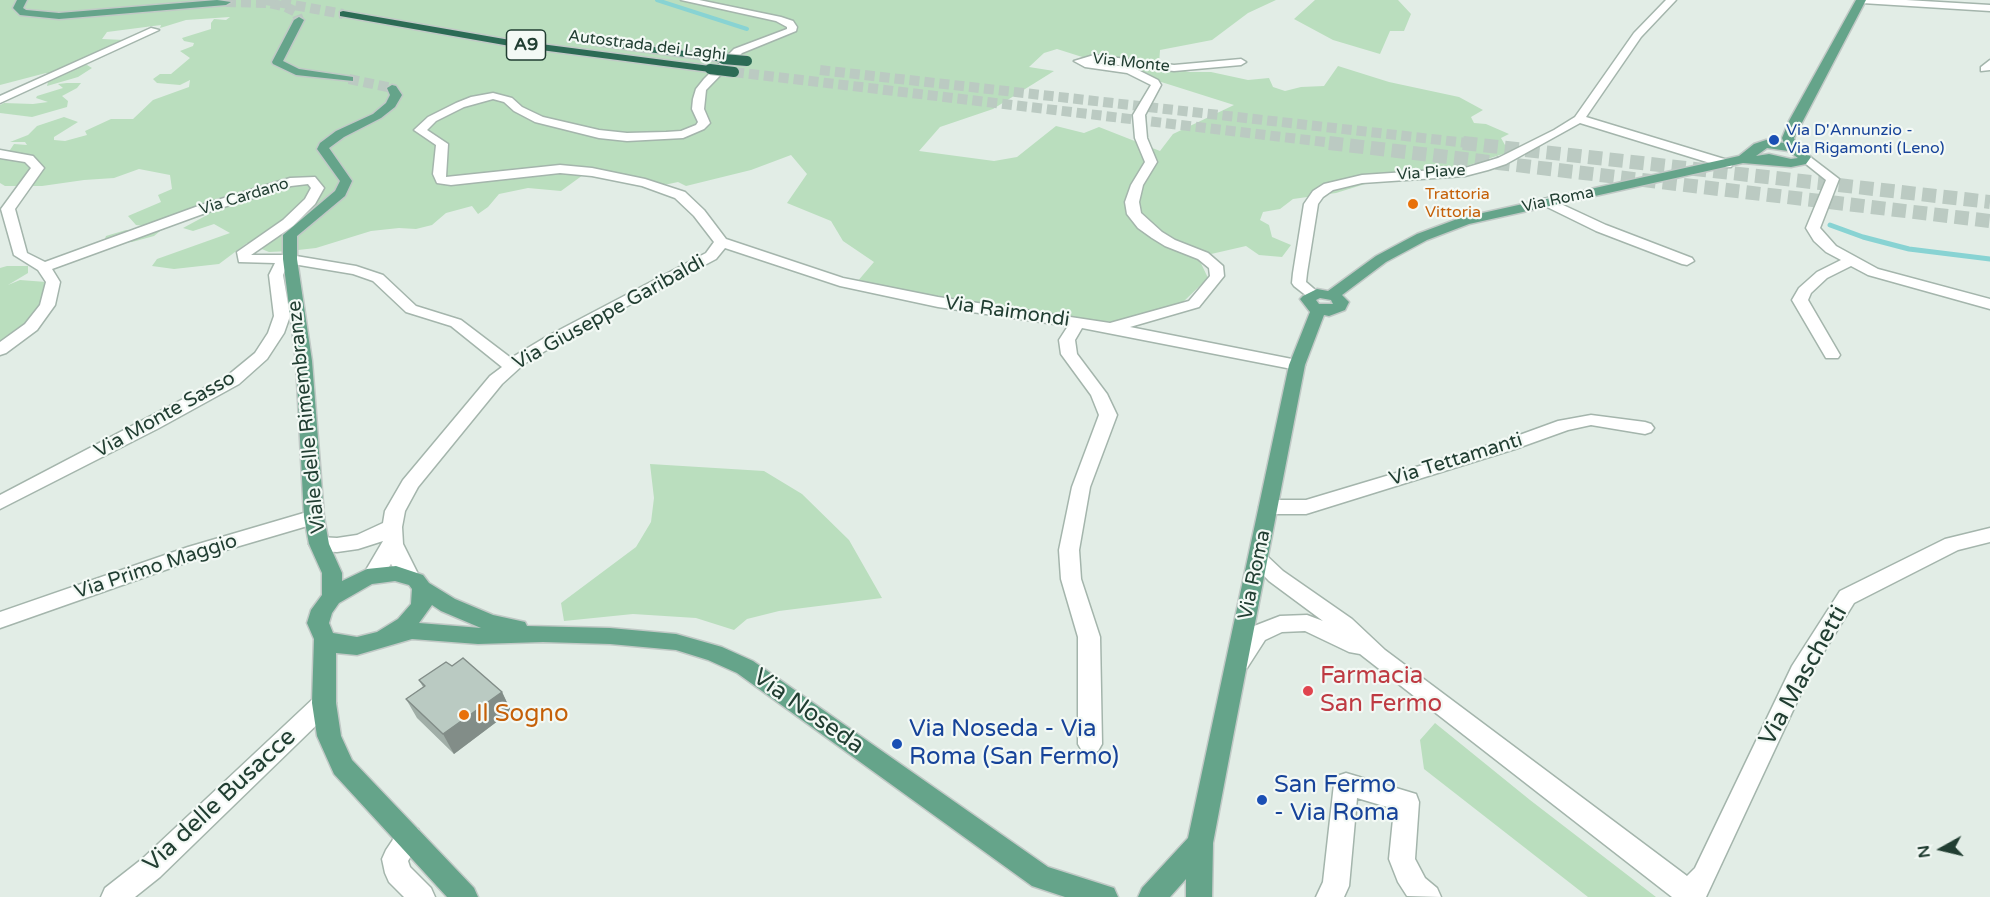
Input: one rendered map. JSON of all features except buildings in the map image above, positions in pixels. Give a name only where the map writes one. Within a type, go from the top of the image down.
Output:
[{"type":"highway","points":[[359,8],[459,23]]},
{"type":"highway","name":"Autostrada dei Laghi","points":[[344,14],[510,43],[734,72]]},
{"type":"highway","name":"Autostrada dei Laghi","points":[[594,43],[747,61]]},
{"type":"main road","points":[[22,0],[18,8],[23,13],[59,16],[226,2]]},
{"type":"main road","points":[[1790,143],[1795,120],[1862,0]]},
{"type":"main road","points":[[299,20],[277,62],[286,69],[296,72],[349,79]]},
{"type":"main road","name":"Viale delle Rimembranze","points":[[332,597],[332,573],[319,544],[314,517],[304,361],[290,259],[290,235],[340,193],[346,181],[323,149],[324,146],[340,134],[377,116],[391,105],[396,95],[392,88]]},
{"type":"main road","points":[[1790,143],[1805,157],[1802,161],[1785,162],[1743,159],[1761,145],[1790,143]]},
{"type":"main road","points":[[1757,150],[1766,157],[1785,162]]},
{"type":"main road","name":"Via Roma","points":[[1199,897],[1200,843],[1297,365],[1315,302],[1329,311],[1340,308],[1341,302],[1332,295],[1381,259],[1422,237],[1465,221],[1743,159]]},
{"type":"main road","points":[[325,639],[345,646],[363,645],[383,639],[415,615],[423,600],[416,582],[396,573],[348,581],[332,573]]},
{"type":"main road","points":[[365,578],[332,597],[322,610],[318,623],[325,639],[324,703],[329,736],[343,767],[465,897]]},
{"type":"main road","name":"Via Noseda","points":[[416,582],[448,605],[489,622],[543,634]]},
{"type":"main road","name":"Via Noseda","points":[[383,639],[412,631],[478,636],[543,634],[610,636],[676,642],[714,653],[745,667],[1048,887],[1105,897]]},
{"type":"main road","name":"Via Roma","points":[[1150,897],[1167,882],[1200,843]]},
{"type":"street","points":[[686,0],[778,19],[790,23],[792,27],[791,31],[738,51],[708,81],[701,89],[699,99],[698,109],[704,123],[700,127],[683,134],[666,136],[627,137],[599,134],[539,120],[518,109],[508,100],[493,96],[475,99],[460,105],[425,124],[420,130],[442,144],[439,174],[441,180],[451,181],[560,169],[592,172],[645,183],[680,195],[699,213],[721,242]]},
{"type":"street","name":"Via Piave","points":[[1315,302],[1299,283],[1299,273],[1311,204],[1318,194],[1329,187],[1362,179],[1465,172],[1484,167],[1502,161],[1579,119],[1636,35],[1671,0]]},
{"type":"street","points":[[1862,0],[1990,8]]},
{"type":"street","points":[[1983,0],[1990,2]]},
{"type":"street","points":[[1902,3],[1987,15]]},
{"type":"street","points":[[0,100],[154,30]]},
{"type":"street","name":"Via Monte","points":[[1110,328],[1194,304],[1217,276],[1216,266],[1203,256],[1170,243],[1157,235],[1143,225],[1134,214],[1132,202],[1137,185],[1150,162],[1141,138],[1139,115],[1156,85],[1154,82],[1130,70],[1085,64],[1079,61],[1094,58],[1174,68],[1241,62]]},
{"type":"street","points":[[1579,119],[1727,164]]},
{"type":"street","points":[[0,154],[28,159],[38,168],[8,209],[21,255],[44,267],[53,282],[46,305],[31,327],[0,351]]},
{"type":"street","points":[[1805,157],[1833,179],[1813,228],[1819,238],[1850,261],[1873,272],[1990,304]]},
{"type":"street","points":[[1785,162],[1819,170]]},
{"type":"street","name":"Via Cardano","points":[[44,267],[206,208],[290,182],[311,180],[318,188],[310,201],[288,223],[244,252],[244,259],[290,259],[356,270],[378,278],[411,309],[456,323],[511,366]]},
{"type":"street","points":[[1548,202],[1601,228],[1687,261]]},
{"type":"street","name":"Via Raimondi","points":[[721,242],[840,282],[938,302],[1078,322],[1297,365]]},
{"type":"street","name":"Via Giuseppe Garibaldi","points":[[365,578],[392,536],[395,511],[410,484],[468,412],[511,366],[552,340],[711,256],[721,242]]},
{"type":"street","name":"Via Monte Sasso","points":[[0,503],[233,380],[261,356],[276,333],[282,316],[276,275],[278,268],[290,259]]},
{"type":"street","points":[[1832,355],[1800,300],[1804,291],[1822,276],[1850,261]]},
{"type":"street","points":[[1078,322],[1067,340],[1070,354],[1099,394],[1108,415],[1081,486],[1069,550],[1071,579],[1089,637],[1090,744]]},
{"type":"street","name":"Via Tettamanti","points":[[1269,507],[1306,507],[1509,445],[1564,425],[1591,420],[1645,428]]},
{"type":"street","name":"Via Primo Maggio","points":[[0,620],[195,552],[314,517]]},
{"type":"street","name":"Via Maschetti","points":[[1691,895],[1704,877],[1800,672],[1847,597],[1952,544],[1990,535]]},
{"type":"street","points":[[319,544],[337,545],[376,536],[392,536],[401,564],[416,582]]},
{"type":"street","points":[[1259,560],[1276,576],[1344,625],[1377,656],[1691,895]]},
{"type":"street","points":[[1235,668],[1257,634],[1280,624],[1307,623],[1377,656]]},
{"type":"street","name":"Via delle Busacce","points":[[114,897],[151,868],[324,703]]},
{"type":"street","points":[[1329,897],[1336,886],[1346,784],[1407,801],[1402,859],[1416,887],[1428,897]]},
{"type":"street","points":[[409,837],[395,859],[396,866],[398,873],[422,897]]},
{"type":"green space","points":[[0,0],[1276,0],[1248,13],[1212,40],[1160,50],[1159,64],[1189,72],[1211,72],[1248,80],[1269,78],[1273,87],[1285,91],[1301,87],[1324,86],[1338,66],[1389,82],[1459,97],[1483,110],[1471,117],[1474,123],[1486,124],[1509,134],[1501,138],[1509,152],[1457,169],[1378,180],[1336,193],[1293,199],[1280,209],[1263,212],[1260,220],[1269,225],[1272,237],[1291,245],[1282,257],[1259,255],[1246,246],[1198,257],[1208,278],[1182,303],[1112,322],[980,309],[857,282],[874,262],[843,241],[831,221],[787,203],[807,174],[791,155],[751,170],[686,186],[678,182],[664,185],[648,179],[583,175],[561,191],[528,188],[499,194],[488,207],[478,214],[472,206],[446,213],[432,225],[416,229],[371,231],[316,248],[289,251],[269,252],[247,243],[219,264],[174,269],[152,266],[157,259],[230,233],[214,224],[193,231],[183,228],[209,214],[196,217],[193,211],[184,212],[154,236],[132,242],[103,244],[106,236],[126,230],[137,231],[146,226],[136,225],[128,216],[161,202],[158,195],[172,189],[170,175],[139,169],[114,178],[42,186],[5,186],[0,183],[0,151],[10,150],[14,144],[27,145],[25,142],[10,142],[28,135],[37,126],[64,117],[78,122],[54,137],[54,140],[65,141],[87,135],[85,131],[111,119],[133,119],[153,100],[189,87],[190,80],[180,85],[157,83],[153,79],[160,74],[171,74],[190,58],[180,51],[193,46],[194,43],[184,41],[182,38],[211,29],[214,19],[226,20],[230,17],[186,20],[160,28],[161,25],[107,32],[102,39],[124,40],[68,67],[87,65],[92,68],[78,77],[47,86],[48,82],[66,73],[46,73],[0,85]],"holes":[[[1057,49],[1234,105],[1173,134],[1160,151],[1099,127],[1084,133],[1056,126],[1017,157],[994,161],[919,151],[940,127],[993,109],[1054,71],[1029,67],[1044,53]]]},
{"type":"green space","points":[[1315,0],[1398,0],[1411,14],[1404,31],[1390,31],[1380,54],[1333,40],[1294,19]]},
{"type":"green space","points":[[81,83],[77,88],[62,96],[68,101],[67,107],[32,117],[0,113],[0,105],[4,103],[48,102],[36,98],[63,88],[58,84]]},
{"type":"green space","points":[[28,266],[28,273],[8,285],[20,280],[46,282],[43,305],[0,355],[0,268]]},
{"type":"green space","points":[[650,464],[764,471],[802,494],[849,540],[882,598],[779,611],[747,619],[734,630],[696,618],[633,614],[564,621],[561,603],[636,547],[651,522],[654,498]]},
{"type":"green space","points":[[1435,723],[1656,897],[1588,897],[1424,769],[1420,740]]},
{"type":"waterway","points":[[657,0],[747,29]]},
{"type":"waterway","points":[[1830,225],[1863,237],[1909,249],[1990,259]]},
{"type":"tunnel","points":[[266,0],[343,14]]},
{"type":"tunnel","points":[[226,2],[269,3],[286,7],[296,12],[299,20]]},
{"type":"tunnel","points":[[820,70],[1476,144]]},
{"type":"tunnel","points":[[734,72],[1341,144]]},
{"type":"tunnel","points":[[349,79],[392,88]]},
{"type":"tunnel","points":[[1329,143],[1990,221]]},
{"type":"tunnel","points":[[1463,143],[1990,202]]},
{"type":"place","name":"Via D'Annunzio - Via Rigamonti (Leno)","points":[[1774,140]]},
{"type":"place","name":"Trattoria Vittoria","points":[[1413,204]]},
{"type":"place","name":"Farmacia San Fermo","points":[[1308,691]]},
{"type":"place","name":"Il Sogno","points":[[464,715]]},
{"type":"place","name":"Via Noseda - Via Roma (San Fermo)","points":[[897,744]]},
{"type":"place","name":"San Fermo - Via Roma","points":[[1262,800]]}]
